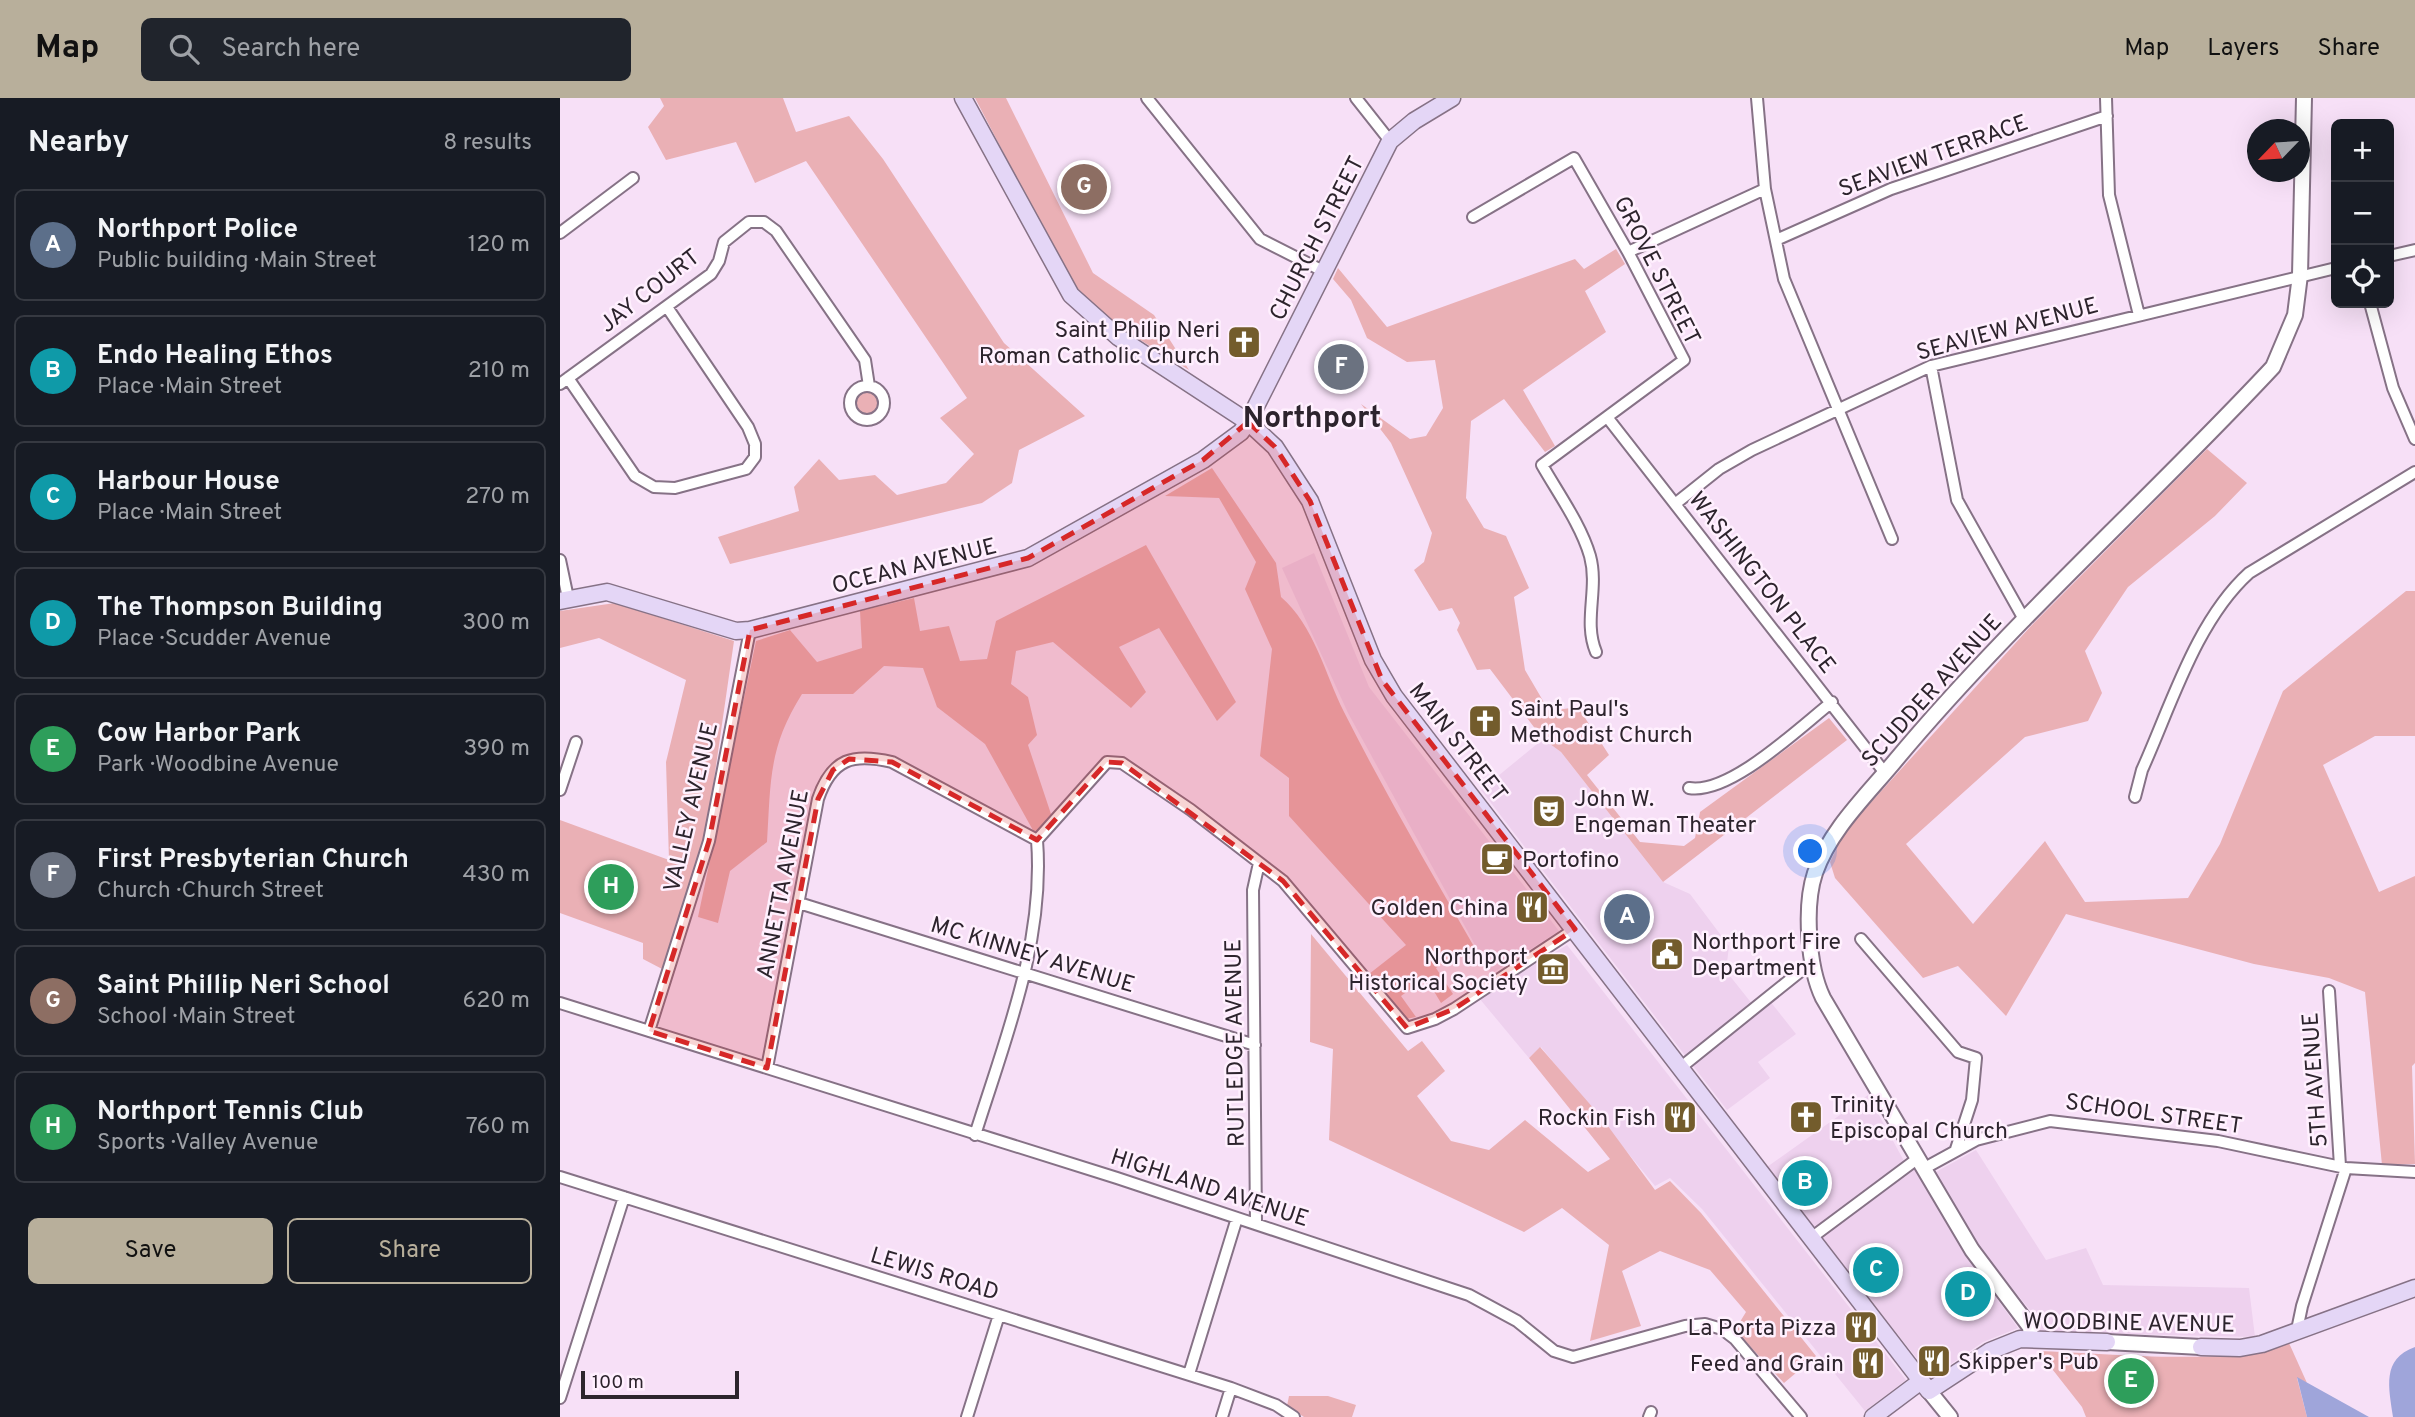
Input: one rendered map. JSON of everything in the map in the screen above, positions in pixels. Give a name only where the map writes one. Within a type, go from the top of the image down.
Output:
[{"type":"main road","name":"MAIN STREET","points":[[963,98],[1071,295],[1136,350],[1248,422],[1275,447],[1310,501],[1382,680],[1925,1386]]},
{"type":"main road","name":"CHURCH STREET","points":[[1248,422],[1390,141],[1414,121],[1452,98]]},
{"type":"main road","name":"OCEAN AVENUE","points":[[564,600],[607,592],[736,631],[750,630],[1028,558],[1203,460],[1241,432],[1248,422]]},
{"type":"main road","name":"WOODBINE AVENUE","points":[[2201,1346],[2241,1348],[2262,1344],[2415,1288]]},
{"type":"main road","name":"WOODBINE AVENUE","points":[[1873,1417],[1990,1351],[2020,1339],[2107,1342]]},
{"type":"street","points":[[1147,98],[1260,239],[1323,271]]},
{"type":"street","points":[[1356,98],[1390,141]]},
{"type":"street","points":[[1757,98],[1765,189],[1784,279],[1892,539]]},
{"type":"street","points":[[2106,98],[2109,195],[2138,315]]},
{"type":"street","name":"SCUDDER AVENUE","points":[[2031,1339],[2030,1326],[1972,1250],[1829,1010],[1818,987],[1812,962],[1810,908],[1814,875],[1839,828],[1924,727],[2273,367],[2295,315],[2300,275],[2304,98]]},
{"type":"street","name":"SEAVIEW TERRACE","points":[[1776,240],[1891,189],[2107,116]]},
{"type":"street","name":"GROVE STREET","points":[[1473,218],[1574,158],[1628,252],[1684,360],[1542,465],[1590,556],[1593,578],[1589,635],[1596,652]]},
{"type":"street","points":[[560,233],[633,178]]},
{"type":"street","points":[[1628,252],[1765,189]]},
{"type":"street","name":"JAY COURT","points":[[564,381],[711,274],[719,261],[724,242],[749,222],[764,222],[776,231],[864,360],[869,386]]},
{"type":"street","points":[[2394,255],[2415,250]]},
{"type":"street","name":"SEAVIEW AVENUE","points":[[1675,504],[1735,459],[1837,408],[1931,366],[2331,269]]},
{"type":"street","points":[[564,381],[635,476],[654,487],[675,488],[746,469],[755,457],[755,444],[748,427],[667,307]]},
{"type":"street","points":[[2371,308],[2393,388],[2415,439]]},
{"type":"street","points":[[1931,366],[1957,500],[2025,621]]},
{"type":"street","name":"WASHINGTON PLACE","points":[[1607,417],[1885,773]]},
{"type":"street","points":[[2135,797],[2142,770],[2205,631],[2228,592],[2249,573],[2415,472]]},
{"type":"street","points":[[560,559],[564,600]]},
{"type":"street","name":"VALLEY AVENUE","points":[[649,1031],[709,841],[750,630]]},
{"type":"street","points":[[1689,788],[1708,788],[1754,764],[1832,702]]},
{"type":"street","points":[[560,790],[576,742]]},
{"type":"street","name":"ANNETTA AVENUE","points":[[767,1068],[824,783],[833,770],[849,759],[872,757],[892,762],[1037,840]]},
{"type":"street","points":[[975,1135],[1025,974],[1038,895],[1037,840],[1107,762],[1122,763],[1191,810],[1283,881],[1407,1028],[1435,1019],[1454,1009],[1575,929]]},
{"type":"street","name":"RUTLEDGE AVENUE","points":[[1256,1224],[1253,890],[1259,863]]},
{"type":"street","name":"MC KINNEY AVENUE","points":[[799,902],[1255,1045]]},
{"type":"street","points":[[1861,939],[1958,1052],[1976,1058],[1972,1100],[1956,1149]]},
{"type":"street","points":[[1680,1068],[1812,962]]},
{"type":"street","name":"5TH AVENUE","points":[[2297,1330],[2343,1167],[2329,991]]},
{"type":"street","name":"HIGHLAND AVENUE","points":[[560,1003],[1256,1224],[1469,1295],[1517,1321],[1554,1351],[1573,1357],[1685,1326],[1705,1324],[1722,1329],[1735,1339],[1801,1417]]},
{"type":"street","name":"SCHOOL STREET","points":[[1811,1238],[1920,1164],[1976,1140],[2050,1121],[2218,1141],[2343,1167],[2415,1172]]},
{"type":"street","name":"LEWIS ROAD","points":[[560,1177],[1189,1374],[1276,1405],[1294,1417]]},
{"type":"street","points":[[560,1398],[624,1197]]},
{"type":"street","points":[[1189,1374],[1237,1218]]},
{"type":"street","points":[[967,1417],[999,1315]]},
{"type":"street","name":"WOODBINE AVENUE","points":[[2107,1342],[2201,1346]]},
{"type":"street","name":"MAIN STREET","points":[[1925,1386],[1950,1417]]},
{"type":"street","points":[[1222,1417],[1231,1388]]},
{"type":"highlighted area","points":[[1248,422],[1275,447],[1310,501],[1382,680],[1575,929],[1454,1009],[1407,1028],[1283,881],[1122,763],[1107,762],[1037,840],[892,762],[849,759],[833,770],[818,799],[767,1068],[649,1031],[709,841],[750,630],[1028,558],[1203,460]]},
{"type":"shaded area","points":[[660,98],[783,98],[796,132],[849,116],[883,159],[1004,343],[1085,416],[1019,450],[1012,483],[982,503],[730,564],[718,537],[799,511],[794,487],[819,459],[839,480],[875,475],[897,495],[946,483],[974,454],[940,418],[967,398],[806,161],[755,183],[736,142],[666,160],[648,127],[664,106]]},
{"type":"shaded area","points":[[975,98],[1006,98],[1093,273],[1154,315],[1189,370],[1111,322],[1071,282]]},
{"type":"shaded area","points":[[1616,249],[1625,264],[1585,291],[1606,332],[1523,390],[1555,446],[1545,452],[1504,399],[1471,421],[1466,498],[1484,528],[1506,536],[1529,588],[1514,597],[1525,670],[1549,711],[1578,707],[1609,755],[1587,775],[1640,842],[1684,846],[1695,838],[1700,812],[1829,718],[1847,740],[1663,882],[1561,752],[1543,739],[1490,669],[1477,670],[1457,630],[1460,623],[1452,608],[1439,611],[1414,570],[1424,562],[1432,533],[1391,443],[1361,404],[1410,439],[1426,436],[1443,408],[1435,360],[1407,362],[1367,338],[1351,300],[1333,279],[1338,268],[1387,327],[1575,259],[1584,269]]},
{"type":"shaded area","points":[[866,388],[872,389],[880,397],[880,409],[872,417],[866,418],[860,417],[852,409],[851,403],[852,397],[860,389]]},
{"type":"shaded area","points":[[2207,449],[2247,483],[2215,516],[2128,587],[2085,651],[2102,693],[2088,721],[2025,737],[1906,844],[1973,924],[2045,841],[2085,902],[2188,898],[2220,844],[2283,691],[2406,591],[2415,591],[2415,736],[2375,736],[2323,765],[2379,892],[2415,876],[2415,1063],[2412,1066],[2415,1164],[2382,1165],[2365,992],[2329,978],[2254,964],[2066,914],[2006,1016],[1958,966],[1923,978],[1835,878],[1830,862],[1845,831],[2031,626]]},
{"type":"shaded area","points":[[1212,468],[1276,563],[1281,597],[1302,621],[1360,742],[1476,950],[1462,951],[1436,968],[1453,994],[1441,1003],[1426,978],[1401,996],[1416,1017],[1406,1019],[1369,974],[1406,945],[1289,816],[1289,778],[1260,756],[1272,649],[1245,589],[1256,562],[1219,498],[1165,496]]},
{"type":"shaded area","points":[[1146,545],[1236,702],[1217,721],[1159,628],[1119,647],[1146,692],[1131,708],[1053,642],[1016,651],[1011,684],[1028,697],[1037,735],[1028,745],[1052,817],[1035,834],[985,744],[937,707],[923,668],[884,666],[853,694],[802,694],[777,748],[771,783],[767,842],[730,871],[718,923],[698,917],[756,641],[790,630],[817,662],[862,648],[860,611],[914,598],[920,631],[949,626],[960,661],[987,659],[996,621]]},
{"type":"shaded area","points":[[1314,553],[1369,687],[1559,931],[1491,974],[1348,713],[1282,568]]},
{"type":"shaded area","points":[[615,603],[734,641],[705,842],[664,970],[643,959],[643,943],[560,913],[560,820],[669,860],[666,762],[686,680],[599,638],[560,648],[560,611]]},
{"type":"shaded area","points":[[1543,739],[1561,752],[1663,882],[1690,894],[1729,946],[1726,971],[1753,1005],[1766,996],[1796,1034],[1758,1062],[1770,1078],[1727,1110],[1481,790]]},
{"type":"shaded area","points":[[1311,934],[1408,1051],[1422,1041],[1445,1071],[1417,1096],[1451,1141],[1489,1150],[1525,1120],[1588,1172],[1610,1159],[1529,1058],[1540,1047],[1602,1118],[1655,1190],[1670,1181],[1701,1213],[1816,1356],[1784,1383],[1735,1330],[1746,1312],[1710,1270],[1660,1251],[1622,1271],[1641,1326],[1590,1341],[1609,1245],[1562,1208],[1524,1232],[1329,1140],[1333,1049],[1310,1042]]},
{"type":"shaded area","points":[[1567,945],[1906,1380],[1865,1411],[1702,1209],[1670,1178],[1655,1186],[1541,1047],[1529,1058],[1479,998]]},
{"type":"shaded area","points":[[1868,1095],[1904,1161],[1813,1229],[1767,1167]]},
{"type":"shaded area","points":[[1976,1150],[2046,1260],[2086,1248],[2103,1285],[2249,1288],[2255,1337],[2039,1332],[2038,1320],[1977,1245],[1934,1173]]},
{"type":"shaded area","points":[[1913,1167],[1960,1247],[2018,1328],[1983,1342],[1932,1377],[1819,1237]]},
{"type":"shaded area","points":[[2289,1343],[2307,1383],[2297,1378],[2307,1417],[2086,1417],[2082,1407],[2038,1351],[2202,1357],[2235,1355]]},
{"type":"shaded area","points":[[1289,1396],[1328,1396],[1356,1405],[1352,1417],[1304,1417],[1287,1406]]},
{"type":"water","points":[[2415,1347],[2415,1417],[2393,1417],[2389,1385],[2392,1367],[2404,1352]]},
{"type":"water","points":[[2297,1377],[2369,1417],[2307,1417]]},
{"type":"place","name":"Saint Phillip Neri School","points":[[1084,187]]},
{"type":"place","name":"Saint Philip Neri Roman Catholic Church","points":[[1244,342]]},
{"type":"place","name":"First Presbyterian Church","points":[[1341,367]]},
{"type":"place","name":"Saint Paul's Methodist Church","points":[[1485,721]]},
{"type":"place","name":"John W. Engeman Theater","points":[[1549,811]]},
{"type":"place","name":"Portofino","points":[[1497,859]]},
{"type":"place","name":"Northport Tennis Club","points":[[611,887]]},
{"type":"place","name":"Golden China","points":[[1532,907]]},
{"type":"place","name":"Northport Police","points":[[1627,917]]},
{"type":"place","name":"Northport Fire Department","points":[[1667,954]]},
{"type":"place","name":"Northport Historical Society","points":[[1553,969]]},
{"type":"place","name":"Rockin Fish","points":[[1680,1117]]},
{"type":"place","name":"Trinity Episcopal Church","points":[[1806,1117]]},
{"type":"place","name":"Endo Healing Ethos","points":[[1805,1183]]},
{"type":"place","name":"Harbour House","points":[[1876,1270]]},
{"type":"place","name":"The Thompson Building","points":[[1968,1294]]},
{"type":"place","name":"La Porta Pizza","points":[[1861,1327]]},
{"type":"place","name":"Skipper's Pub","points":[[1934,1361]]},
{"type":"place","name":"Feed and Grain","points":[[1868,1363]]},
{"type":"place","name":"Cow Harbor Park","points":[[2131,1381]]},
{"type":"district","name":"Northport","points":[[1312,417]]}]
